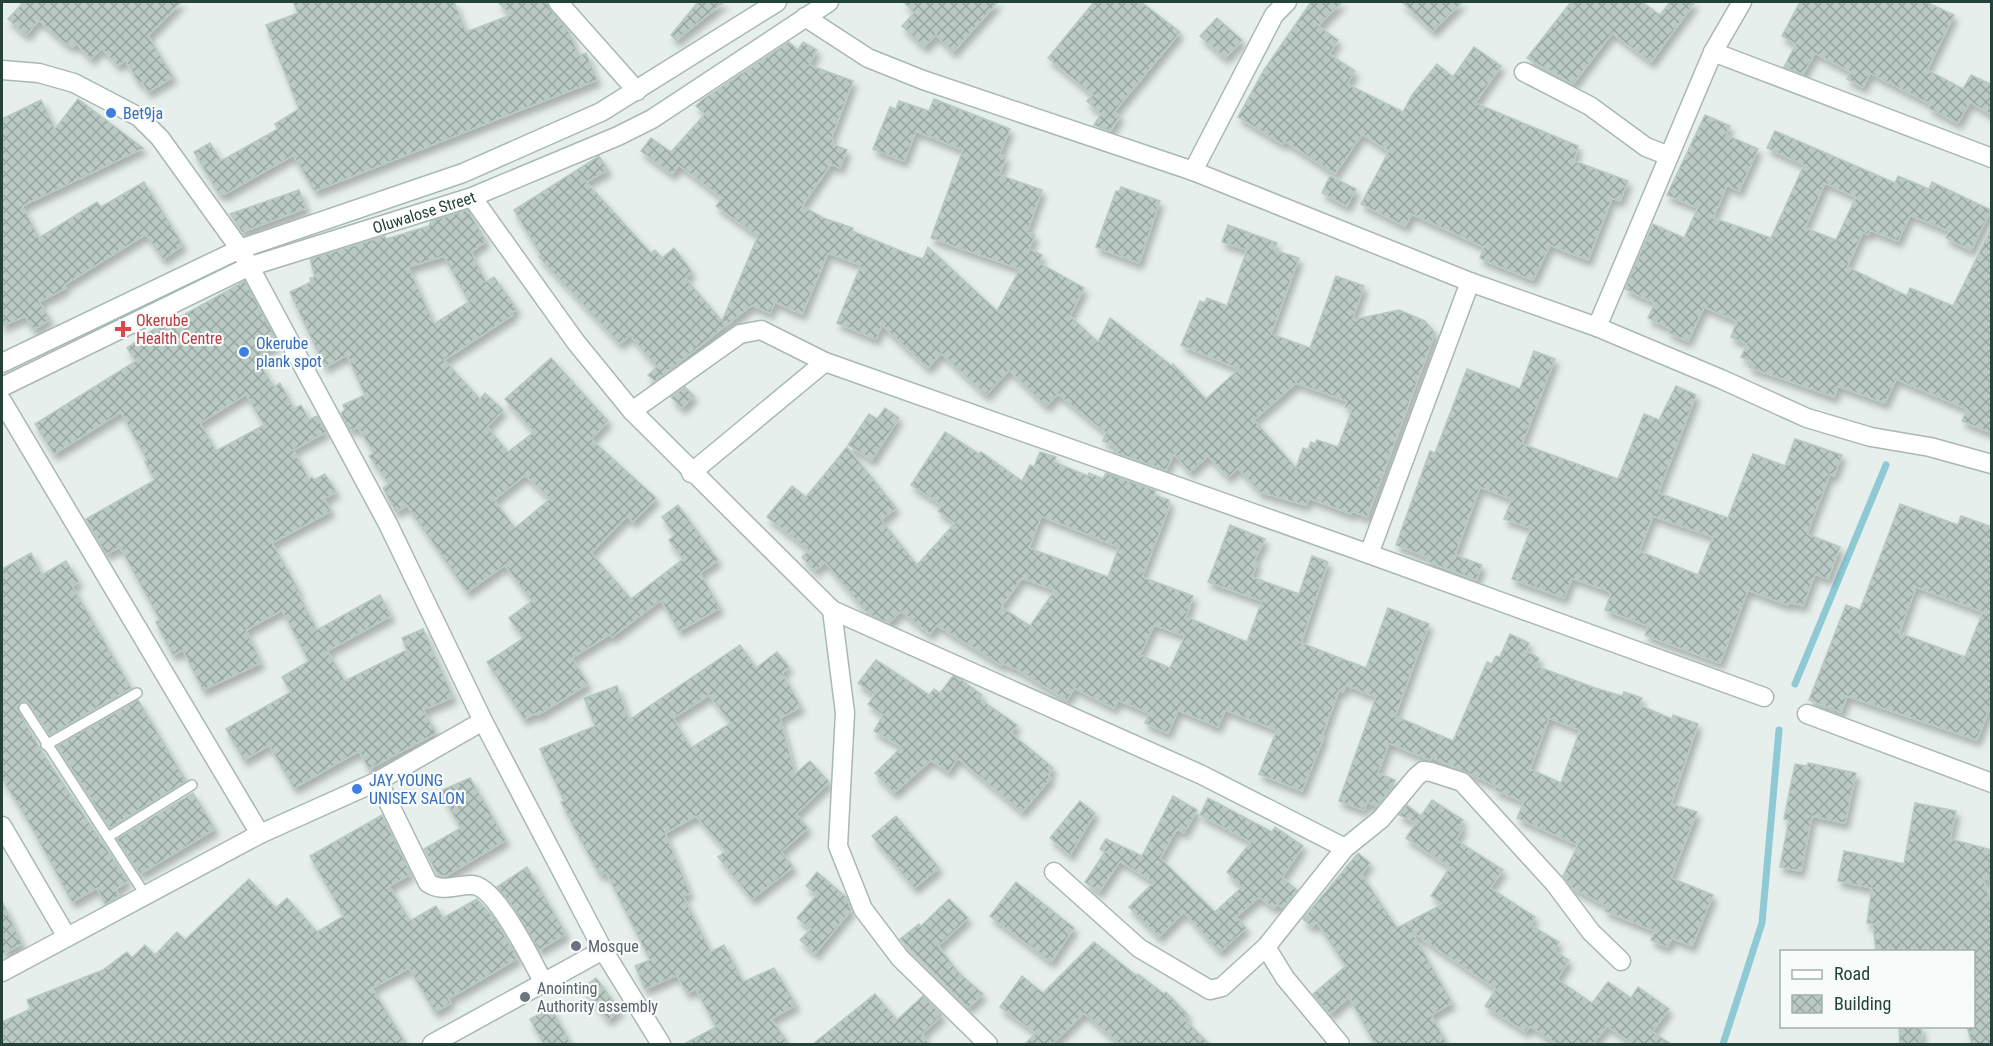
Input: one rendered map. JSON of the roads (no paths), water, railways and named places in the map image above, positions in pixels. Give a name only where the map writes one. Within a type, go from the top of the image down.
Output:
[{"type":"street","points":[[558,2],[637,91]]},
{"type":"street","name":"Oluwalose Street","points":[[2,363],[240,249],[463,172],[601,112],[777,2]]},
{"type":"street","name":"Oluwalose Street","points":[[2,387],[248,267],[472,198],[652,119],[829,2]]},
{"type":"street","points":[[1192,171],[1274,15],[1287,2]]},
{"type":"street","points":[[1597,327],[1713,52],[1742,2]]},
{"type":"street","points":[[805,17],[868,58],[923,80],[1192,171],[1470,282],[1597,327],[1807,418],[1871,436],[1930,447],[1992,464]]},
{"type":"street","points":[[1713,52],[1992,158]]},
{"type":"street","points":[[4,72],[39,73],[74,83],[139,117],[160,138],[240,249],[388,525],[483,721],[603,950],[661,1044]]},
{"type":"street","points":[[1524,72],[1590,106],[1646,147],[1669,156]]},
{"type":"street","points":[[472,198],[574,341],[632,411],[691,473],[832,610],[1202,775],[1345,848]]},
{"type":"street","points":[[1368,554],[1470,282]]},
{"type":"street","points":[[632,411],[740,334],[761,330],[825,362],[1368,554],[1764,698]]},
{"type":"street","points":[[691,473],[825,362]]},
{"type":"street","points":[[2,401],[260,834]]},
{"type":"street","points":[[832,610],[845,713],[838,846],[863,909],[900,958],[988,1044]]},
{"type":"street","points":[[1807,714],[1992,783]]},
{"type":"street","points":[[2,972],[260,834],[378,781],[483,721]]},
{"type":"street","points":[[1054,872],[1139,948],[1201,987],[1210,990],[1222,987],[1266,947],[1345,848],[1381,819],[1423,771],[1462,782],[1555,884],[1591,932],[1621,961]]},
{"type":"street","points":[[378,781],[428,883],[436,888],[475,885],[485,890],[497,902],[544,983]]},
{"type":"street","points":[[2,826],[67,938]]},
{"type":"street","points":[[1266,947],[1285,978],[1340,1044]]},
{"type":"street","points":[[432,1044],[603,950]]},
{"type":"lane","points":[[46,745],[137,693]]},
{"type":"lane","points":[[24,708],[146,896]]},
{"type":"lane","points":[[108,837],[192,785]]},
{"type":"waterway","points":[[1795,684],[1886,465]]},
{"type":"waterway","points":[[1723,1044],[1762,923],[1779,730]]},
{"type":"place","name":"Bet9ja","points":[[111,113]]},
{"type":"place","name":"Okerube Health Centre","points":[[123,329]]},
{"type":"place","name":"Okerube plank spot","points":[[244,352]]},
{"type":"place","name":"JAY YOUNG UNISEX SALON","points":[[357,789]]},
{"type":"place","name":"Mosque","points":[[576,946]]},
{"type":"place","name":"Anointing Authority assembly","points":[[525,997]]}]
